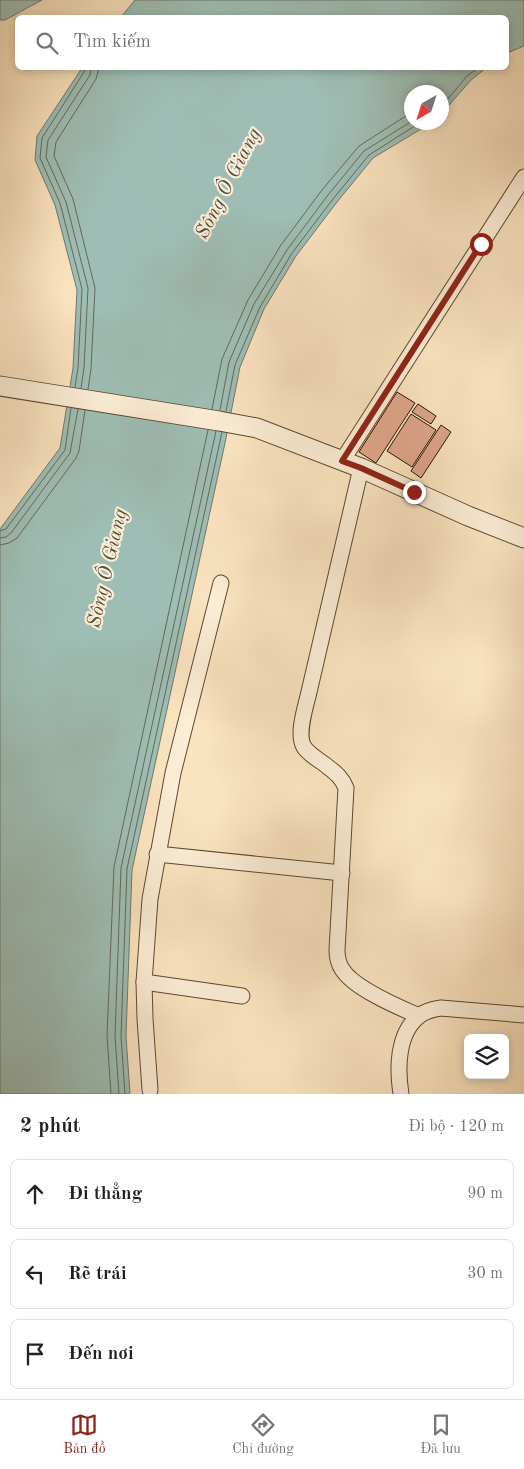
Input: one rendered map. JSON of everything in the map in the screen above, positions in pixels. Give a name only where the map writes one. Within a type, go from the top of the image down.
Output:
[{"type":"street","points":[[342,461],[524,177]]},
{"type":"street","points":[[0,386],[257,428],[361,468],[459,512],[524,538]]},
{"type":"street","points":[[361,468],[301,732],[304,746],[339,775],[346,788],[337,950],[341,967],[346,974],[379,997],[419,1016]]},
{"type":"street","points":[[150,1090],[145,1028],[144,982],[150,898],[173,773],[222,583]]},
{"type":"street","points":[[157,854],[342,873]]},
{"type":"street","points":[[144,982],[242,996]]},
{"type":"street","points":[[401,1094],[399,1067],[401,1049],[405,1034],[419,1016],[441,1008],[524,1015]]},
{"type":"water","points":[[0,0],[42,0],[5,20],[0,20]]},
{"type":"water","points":[[135,0],[524,0],[524,46],[509,52],[509,15],[123,15]]},
{"type":"water","name":"Sông Ô Giang","points":[[81,70],[484,70],[471,80],[449,105],[449,85],[404,85],[404,130],[419,130],[373,158],[296,256],[264,309],[240,367],[132,870],[126,1036],[130,1094],[0,1094],[0,529],[60,448],[73,368],[77,290],[55,205],[35,160],[37,136]]},
{"type":"building","points":[[397,392],[415,403],[376,463],[359,452]]},
{"type":"building","points":[[418,404],[436,416],[431,424],[412,412]]},
{"type":"building","points":[[411,414],[436,430],[412,467],[387,451]]},
{"type":"building","points":[[441,425],[451,432],[421,478],[411,471]]},
{"type":"route","points":[[414,492],[342,461],[481,244]]}]
